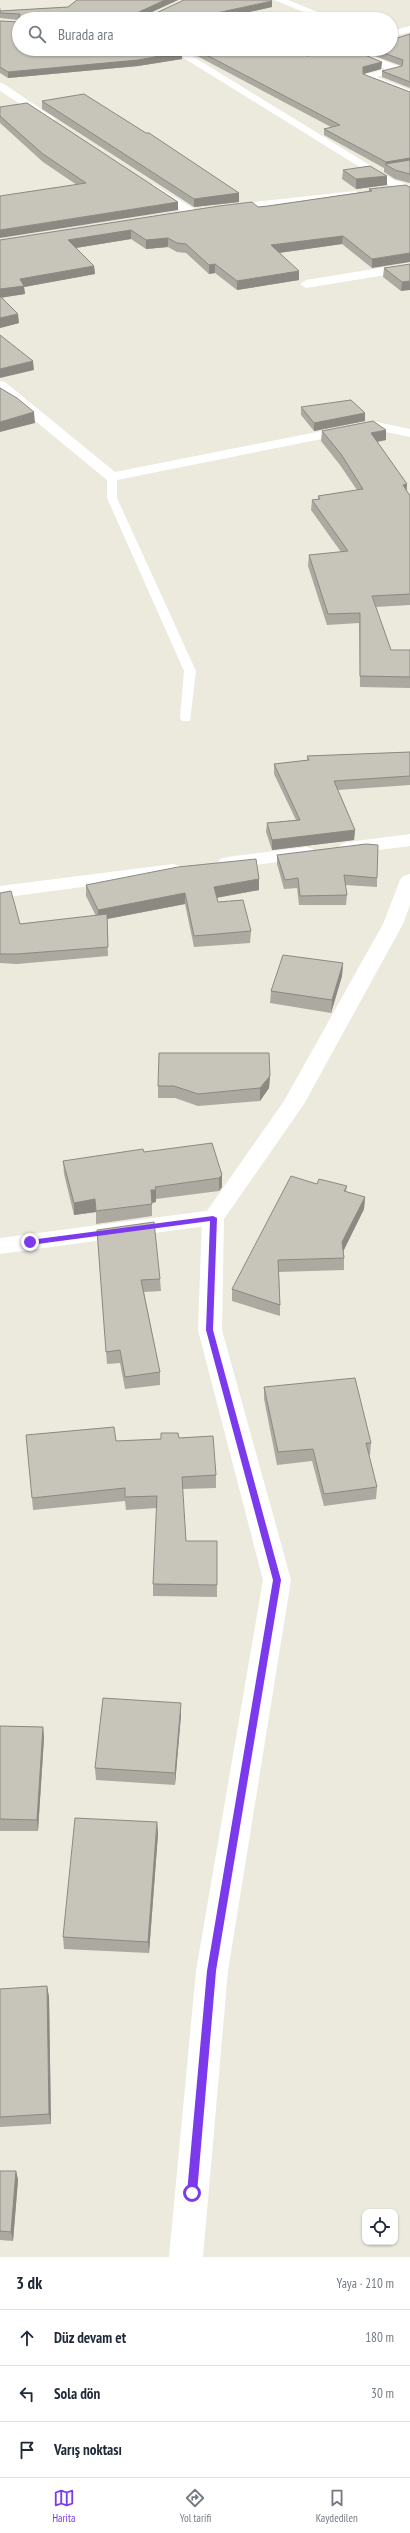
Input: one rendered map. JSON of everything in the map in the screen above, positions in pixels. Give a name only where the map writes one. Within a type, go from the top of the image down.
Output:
[{"type":"street","points":[[279,0],[311,12]]},
{"type":"street","points":[[398,32],[410,29]]},
{"type":"street","points":[[185,56],[390,182],[409,189]]},
{"type":"street","points":[[361,56],[397,69],[367,77],[410,94]]},
{"type":"street","points":[[0,86],[60,125]]},
{"type":"street","points":[[146,183],[192,213]]},
{"type":"street","points":[[177,216],[372,192],[409,189]]},
{"type":"street","points":[[306,284],[410,267]]},
{"type":"street","points":[[0,385],[112,477],[372,425],[410,433]]},
{"type":"street","points":[[0,892],[410,840]]},
{"type":"street","points":[[186,2257],[212,1971],[277,1580],[210,1330],[213,1218],[293,1104],[393,924],[410,880]]},
{"type":"street","points":[[0,1246],[213,1218]]},
{"type":"lane","points":[[112,477],[112,498],[190,671],[186,718]]},
{"type":"building","points":[[77,0],[165,0],[139,12],[0,13],[0,11],[68,7]]},
{"type":"building","points":[[184,0],[272,1],[221,12],[158,12]]},
{"type":"building","points":[[0,21],[12,22],[12,56],[160,56],[138,60],[8,72],[0,67]]},
{"type":"building","points":[[410,34],[410,82],[382,71],[402,66],[403,60],[392,56],[398,56],[398,38]]},
{"type":"building","points":[[208,56],[367,56],[382,62],[363,67],[363,74],[410,92],[410,158],[386,162],[324,129],[340,125]]},
{"type":"building","points":[[84,94],[146,133],[149,133],[239,193],[194,199],[42,101]]},
{"type":"building","points":[[27,103],[178,202],[0,230],[0,196],[86,183],[43,154],[0,116],[0,107]]},
{"type":"building","points":[[410,160],[410,174],[395,170],[385,164]]},
{"type":"building","points":[[370,166],[387,176],[356,179],[343,170]]},
{"type":"building","points":[[406,185],[410,187],[410,253],[372,259],[343,236],[271,245],[299,271],[237,281],[215,264],[209,265],[186,244],[177,243],[168,238],[146,240],[131,230],[68,240],[94,266],[20,279],[24,286],[0,289],[0,240],[219,206],[252,202],[258,207],[268,206],[372,191],[369,189]]},
{"type":"building","points":[[410,264],[410,281],[402,282],[384,268]]},
{"type":"building","points":[[0,296],[18,314],[0,318]]},
{"type":"building","points":[[0,335],[33,361],[0,369]]},
{"type":"building","points":[[0,388],[17,398],[34,412],[0,422]]},
{"type":"building","points":[[351,400],[365,413],[314,423],[301,407]]},
{"type":"building","points":[[373,421],[386,430],[371,433],[407,484],[403,485],[410,496],[410,594],[372,596],[391,650],[410,650],[410,677],[360,676],[360,613],[328,614],[309,555],[348,551],[312,500],[320,499],[318,496],[363,489],[341,454],[322,431]]},
{"type":"building","points":[[410,752],[410,776],[334,781],[355,830],[272,840],[267,823],[300,820],[274,764],[309,760],[307,756]]},
{"type":"building","points":[[366,844],[378,845],[377,878],[344,875],[347,895],[300,896],[298,878],[285,880],[277,855]]},
{"type":"building","points":[[256,859],[259,879],[214,887],[218,902],[243,900],[251,931],[194,936],[185,893],[98,910],[86,885],[178,867]]},
{"type":"building","points":[[11,891],[20,924],[107,914],[108,947],[0,954],[0,893]]},
{"type":"building","points":[[283,955],[343,963],[332,1000],[271,991]]},
{"type":"building","points":[[159,1053],[269,1053],[270,1076],[260,1088],[198,1094],[174,1086],[158,1086]]},
{"type":"building","points":[[212,1143],[222,1175],[219,1178],[155,1187],[156,1190],[151,1190],[152,1204],[96,1211],[95,1199],[74,1203],[63,1161],[143,1149],[144,1152]]},
{"type":"building","points":[[291,1176],[317,1184],[319,1179],[347,1186],[344,1191],[365,1197],[342,1242],[344,1258],[278,1260],[280,1305],[232,1289]]},
{"type":"building","points":[[154,1222],[160,1279],[141,1280],[160,1372],[125,1377],[120,1350],[106,1352],[97,1230]]},
{"type":"building","points":[[355,1378],[371,1443],[366,1443],[377,1487],[324,1494],[313,1449],[278,1452],[264,1387]]},
{"type":"building","points":[[114,1427],[116,1441],[161,1439],[161,1433],[178,1433],[179,1438],[213,1436],[216,1475],[182,1477],[186,1541],[217,1541],[217,1585],[153,1584],[157,1496],[125,1497],[125,1488],[32,1498],[26,1435]]},
{"type":"building","points":[[103,1698],[181,1703],[175,1773],[95,1768]]},
{"type":"building","points":[[0,1726],[43,1727],[37,1820],[0,1819]]},
{"type":"building","points":[[75,1818],[157,1822],[148,1942],[63,1937]]},
{"type":"building","points":[[47,1986],[49,2114],[0,2117],[0,1989]]},
{"type":"building","points":[[0,2171],[16,2171],[11,2232],[0,2231]]},
{"type":"route","points":[[30,1242],[213,1218],[210,1330],[277,1580],[212,1971],[192,2193]]}]
